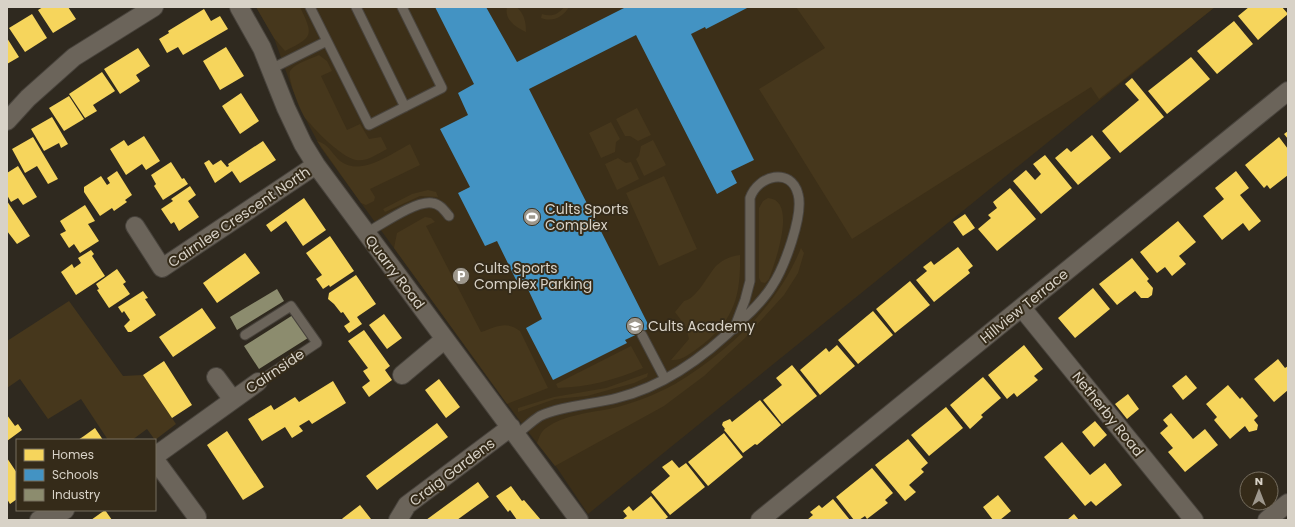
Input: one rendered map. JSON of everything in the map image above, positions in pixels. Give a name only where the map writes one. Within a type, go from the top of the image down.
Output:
[{"type":"street","points":[[7,121],[28,98],[74,57],[154,7]]},
{"type":"street","name":"Quarry Road","points":[[239,7],[262,48],[286,108],[303,144],[316,165],[579,520]]},
{"type":"street","name":"Hillview Terrace","points":[[760,520],[1288,91]]},
{"type":"street","name":"Cairnlee Crescent North","points":[[135,226],[162,268],[316,165]]},
{"type":"street","name":"Netherby Road","points":[[1022,308],[1194,520]]},
{"type":"street","points":[[402,375],[445,339]]},
{"type":"street","name":"Cairnside","points":[[216,377],[233,400]]},
{"type":"street","name":"Cairnside","points":[[156,455],[258,382]]},
{"type":"street","name":"Craig Gardens","points":[[398,520],[407,505],[514,431]]},
{"type":"street","points":[[156,461],[195,518]]},
{"type":"street","points":[[1267,520],[1288,503]]},
{"type":"street","points":[[39,520],[62,511]]},
{"type":"lane","points":[[310,7],[369,125],[442,88],[402,7]]},
{"type":"lane","points":[[356,7],[405,106]]},
{"type":"lane","points":[[271,69],[327,41]]},
{"type":"lane","points":[[514,431],[541,416],[574,406],[618,398],[665,379],[700,358],[734,329],[756,307],[772,286],[785,260],[794,233],[800,204],[799,195],[795,186],[782,178],[770,178],[758,183],[753,189],[750,198],[750,280],[734,329]]},
{"type":"lane","points":[[366,233],[419,204],[432,203],[442,207],[449,216]]},
{"type":"lane","name":"Cairnside","points":[[245,335],[291,306],[317,343],[258,382]]},
{"type":"lane","points":[[642,335],[665,379]]},
{"type":"shaded area","name":"Cults Academy","points":[[256,7],[1215,7],[588,514],[557,468],[525,428],[321,148],[305,118],[292,88],[274,38]]},
{"type":"shaded area","points":[[256,7],[300,7],[308,24],[309,30],[306,39],[285,51],[274,38]]},
{"type":"shaded area","points":[[507,7],[517,7],[523,15],[526,24],[526,32],[518,28],[509,19],[507,16]]},
{"type":"shaded area","points":[[564,7],[569,7],[557,18],[549,20],[541,18],[542,14],[554,15]]},
{"type":"shaded area","points":[[796,7],[1215,7],[1099,99],[1091,87],[852,239],[759,89],[825,48]]},
{"type":"shaded area","points":[[319,55],[327,61],[332,71],[321,76],[347,130],[360,124],[369,139],[381,137],[387,149],[364,160],[350,158],[329,143],[306,119],[292,88],[290,71],[299,63]]},
{"type":"shaded area","points":[[637,108],[651,135],[638,141],[630,136],[625,136],[616,119]]},
{"type":"shaded area","points":[[611,122],[620,139],[616,142],[615,152],[601,158],[589,133]]},
{"type":"shaded area","points":[[653,140],[666,165],[644,176],[636,159],[639,156],[641,146]]},
{"type":"shaded area","points":[[317,141],[325,144],[340,161],[349,165],[357,166],[376,162],[410,144],[420,165],[370,189],[375,197],[374,201],[366,205],[361,203]]},
{"type":"shaded area","points":[[618,158],[626,163],[631,162],[639,179],[617,190],[605,164]]},
{"type":"shaded area","points":[[664,176],[697,249],[659,266],[626,193]]},
{"type":"shaded area","points":[[428,190],[436,192],[438,197],[420,196],[385,212],[383,209],[412,194]]},
{"type":"shaded area","points":[[768,198],[777,201],[782,209],[783,220],[782,233],[776,259],[769,279],[765,283],[761,282],[759,278],[759,208],[763,201]]},
{"type":"shaded area","points":[[425,217],[431,218],[435,222],[426,226],[481,332],[505,325],[520,331],[548,388],[507,404],[394,248],[397,233]]},
{"type":"shaded area","points":[[801,248],[804,253],[798,273],[784,295],[744,339],[704,376],[664,406],[555,466],[537,443],[544,429],[568,417],[618,407],[643,399],[675,384],[695,371],[732,342],[765,308],[779,290]]},
{"type":"shaded area","points":[[740,255],[739,284],[732,308],[727,318],[719,329],[698,348],[682,358],[671,360],[689,339],[686,327],[675,312],[684,301],[689,299],[698,291],[717,265],[728,258]]},
{"type":"shaded area","points":[[69,301],[123,376],[143,375],[176,424],[156,439],[147,429],[133,439],[107,439],[81,399],[48,419],[20,379],[7,388],[7,341]]},
{"type":"shaded area","points":[[631,346],[643,368],[601,382],[558,388],[556,384]]},
{"type":"shaded area","points":[[648,373],[647,377],[634,383],[587,396],[555,399],[518,412],[518,408],[554,397],[606,388]]},
{"type":"building: Homes","points":[[43,7],[68,7],[76,19],[53,33],[38,10]]},
{"type":"building: Homes","points":[[1249,7],[1282,7],[1288,14],[1258,40],[1238,16]]},
{"type":"building: Homes","points":[[204,9],[211,21],[220,16],[228,29],[183,55],[178,47],[167,53],[159,39],[169,33],[168,31]]},
{"type":"building: Homes","points":[[32,14],[47,38],[25,52],[9,28]]},
{"type":"building: Homes","points":[[1234,21],[1253,44],[1217,74],[1197,51]]},
{"type":"building: Homes","points":[[7,38],[19,57],[7,64]]},
{"type":"building: Homes","points":[[226,47],[244,76],[220,90],[203,61]]},
{"type":"building: Homes","points":[[138,48],[150,66],[136,75],[140,81],[120,94],[104,69]]},
{"type":"building: Homes","points":[[1191,57],[1210,79],[1167,114],[1148,91]]},
{"type":"building: Homes","points":[[102,72],[115,91],[93,105],[97,111],[85,118],[69,94]]},
{"type":"building: Homes","points":[[1132,78],[1164,117],[1120,153],[1102,131],[1139,100],[1125,84]]},
{"type":"building: Homes","points":[[241,93],[259,121],[240,134],[222,106]]},
{"type":"building: Homes","points":[[69,96],[84,119],[64,131],[49,108]]},
{"type":"building: Homes","points":[[52,117],[68,144],[61,148],[59,143],[44,151],[31,129]]},
{"type":"building: Homes","points":[[1288,131],[1288,139],[1284,134]]},
{"type":"building: Homes","points":[[1092,135],[1111,158],[1078,185],[1055,158],[1067,148],[1071,152]]},
{"type":"building: Homes","points":[[144,136],[160,161],[146,170],[142,164],[126,175],[110,149],[124,140],[128,146]]},
{"type":"building: Homes","points":[[33,137],[58,179],[48,184],[37,166],[25,173],[12,149]]},
{"type":"building: Homes","points":[[1279,137],[1288,149],[1288,175],[1270,189],[1267,185],[1264,188],[1245,165]]},
{"type":"building: Homes","points":[[263,141],[276,160],[240,183],[232,171],[215,183],[204,163],[209,160],[213,165],[221,160],[227,167],[229,166],[228,164]]},
{"type":"building: Homes","points":[[1045,155],[1072,188],[1041,214],[1013,181],[1026,170],[1035,180],[1041,174],[1033,164]]},
{"type":"building: Homes","points":[[171,162],[182,179],[184,178],[188,184],[163,200],[154,186],[156,184],[151,175]]},
{"type":"building: Homes","points":[[18,166],[37,197],[23,205],[18,198],[11,202],[7,195],[7,173]]},
{"type":"building: Homes","points":[[117,171],[132,195],[125,200],[127,202],[114,211],[112,208],[100,216],[84,192],[84,187],[101,176],[107,185],[110,183],[107,178]]},
{"type":"building: Homes","points":[[1236,171],[1249,188],[1240,195],[1261,221],[1249,231],[1243,223],[1222,240],[1203,216],[1224,199],[1215,188]]},
{"type":"building: Homes","points":[[190,186],[196,195],[188,201],[199,217],[179,231],[174,222],[171,224],[161,209],[173,201],[171,199]]},
{"type":"building: Homes","points":[[1010,188],[1036,219],[997,251],[978,229],[991,218],[988,215],[997,208],[993,202]]},
{"type":"building: Homes","points":[[304,198],[326,230],[303,246],[286,221],[271,232],[266,225]]},
{"type":"building: Homes","points":[[7,201],[30,236],[17,244],[7,231]]},
{"type":"building: Homes","points":[[85,205],[95,221],[88,224],[99,241],[80,253],[74,244],[69,248],[60,234],[66,231],[60,221]]},
{"type":"building: Homes","points":[[965,214],[975,228],[963,236],[953,222]]},
{"type":"building: Homes","points":[[1178,221],[1196,242],[1179,256],[1186,264],[1172,276],[1165,267],[1157,273],[1140,252]]},
{"type":"building: Homes","points":[[330,236],[354,271],[330,287],[329,285],[323,289],[316,279],[322,275],[306,253]]},
{"type":"building: Homes","points":[[958,247],[973,266],[968,270],[970,273],[934,302],[916,280],[927,271],[923,267],[931,261],[934,265]]},
{"type":"building: Homes","points":[[91,250],[94,254],[92,256],[105,276],[76,295],[61,272],[72,264],[74,268],[81,263],[78,258]]},
{"type":"building: Homes","points":[[245,253],[260,273],[217,303],[203,283]]},
{"type":"building: Homes","points":[[1132,258],[1149,279],[1147,281],[1153,288],[1152,295],[1148,298],[1141,298],[1135,291],[1117,305],[1099,284]]},
{"type":"building: Homes","points":[[117,269],[126,282],[123,284],[130,294],[109,308],[97,290],[99,289],[96,284]]},
{"type":"building: Homes","points":[[356,275],[376,304],[357,317],[362,324],[349,333],[344,326],[350,322],[343,312],[341,313],[328,299],[329,293]]},
{"type":"building: Homes","points":[[910,281],[930,305],[895,333],[876,309]]},
{"type":"building: Homes","points":[[1093,288],[1110,309],[1075,338],[1058,318]]},
{"type":"building: Homes","points":[[143,291],[148,298],[145,299],[156,315],[131,332],[128,332],[124,326],[130,320],[124,311],[122,313],[118,307]]},
{"type":"building: Homes","points":[[202,308],[216,328],[173,357],[159,337]]},
{"type":"building: Homes","points":[[873,311],[893,335],[858,364],[838,340]]},
{"type":"building: Homes","points":[[384,314],[402,338],[387,349],[369,325]]},
{"type":"building: Homes","points":[[364,330],[390,366],[385,370],[392,380],[369,397],[362,387],[370,381],[363,371],[368,368],[348,341]]},
{"type":"building: Homes","points":[[837,345],[855,366],[820,395],[800,370],[826,348],[829,352]]},
{"type":"building: Homes","points":[[1024,345],[1043,369],[1034,376],[1038,380],[1017,397],[1014,393],[1007,399],[988,375]]},
{"type":"building: Homes","points":[[1278,359],[1285,368],[1288,366],[1288,390],[1274,402],[1254,379]]},
{"type":"building: Homes","points":[[164,361],[192,405],[172,418],[143,375]]},
{"type":"building: Homes","points":[[792,365],[817,396],[782,424],[763,400],[782,385],[776,378]]},
{"type":"building: Homes","points":[[1186,375],[1197,388],[1183,400],[1172,386]]},
{"type":"building: Homes","points":[[983,377],[1001,398],[981,415],[983,417],[970,429],[950,405]]},
{"type":"building: Homes","points":[[439,379],[460,407],[446,418],[425,390]]},
{"type":"building: Homes","points":[[333,381],[346,403],[312,424],[309,420],[299,426],[303,431],[292,438],[285,427],[262,441],[248,419],[271,405],[274,410],[295,397],[299,402]]},
{"type":"building: Homes","points":[[1228,385],[1240,399],[1242,397],[1258,416],[1254,420],[1258,425],[1257,430],[1249,432],[1245,426],[1230,439],[1214,420],[1217,417],[1206,404]]},
{"type":"building: Homes","points":[[1128,394],[1139,409],[1127,419],[1115,404]]},
{"type":"building: Homes","points":[[760,400],[781,425],[757,445],[755,444],[743,453],[724,430],[725,429],[722,425],[723,422],[730,419],[732,422]]},
{"type":"building: Homes","points":[[946,407],[963,428],[929,456],[911,435]]},
{"type":"building: Homes","points":[[1171,413],[1193,439],[1205,429],[1218,445],[1185,472],[1168,452],[1173,448],[1160,433],[1168,426],[1163,420]]},
{"type":"building: Homes","points":[[7,415],[15,426],[18,424],[22,430],[7,441]]},
{"type":"building: Homes","points":[[1095,421],[1107,435],[1094,447],[1082,432]]},
{"type":"building: Homes","points":[[437,423],[448,437],[377,490],[366,476]]},
{"type":"building: Homes","points":[[95,428],[102,439],[80,439]]},
{"type":"building: Homes","points":[[227,431],[264,487],[243,500],[207,445]]},
{"type":"building: Homes","points":[[724,433],[743,457],[708,486],[688,462]]},
{"type":"building: Homes","points":[[908,439],[928,463],[921,469],[924,472],[909,485],[916,492],[905,501],[875,465]]},
{"type":"building: Homes","points":[[1062,442],[1090,475],[1105,463],[1122,485],[1096,506],[1091,501],[1085,506],[1044,457]]},
{"type":"building: Homes","points":[[7,458],[16,472],[16,500],[10,504],[7,499]]},
{"type":"building: Homes","points":[[672,460],[679,468],[686,463],[705,487],[670,515],[651,492],[670,476],[662,467]]},
{"type":"building: Homes","points":[[872,468],[893,493],[885,500],[888,503],[867,519],[865,516],[859,520],[854,520],[836,497]]},
{"type":"building: Homes","points":[[478,482],[489,497],[457,520],[426,520]]},
{"type":"building: Homes","points":[[511,486],[522,501],[524,500],[541,520],[517,520],[510,510],[508,512],[496,496]]},
{"type":"building: Homes","points":[[998,495],[1011,511],[1000,520],[993,520],[983,507]]},
{"type":"building: Homes","points":[[651,496],[668,517],[664,520],[622,520],[627,516],[623,511],[629,506],[633,511]]},
{"type":"building: Homes","points":[[833,499],[850,520],[807,520],[813,515],[810,512],[819,505],[822,508]]},
{"type":"building: Homes","points":[[360,505],[371,519],[341,520],[343,518]]},
{"type":"building: Homes","points":[[106,511],[112,520],[91,520]]},
{"type":"building: Homes","points":[[1074,514],[1079,520],[1067,520]]},
{"type":"building: Schools","name":"Cults Academy","points":[[435,7],[486,7],[517,62],[624,8],[623,7],[749,7],[706,29],[705,27],[691,34],[754,160],[731,171],[737,183],[717,194],[636,35],[529,89],[650,328],[625,340],[627,343],[553,380],[526,328],[542,319],[526,285],[520,288],[497,241],[485,246],[458,193],[470,187],[440,129],[468,115],[458,93],[474,84]]},
{"type":"building: Industry","points":[[277,289],[284,301],[237,330],[230,317]]},
{"type":"building: Industry","points":[[293,315],[308,338],[259,369],[244,346]]},
{"type":"place","name":"Cults Sports Complex","points":[[532,217]]},
{"type":"place","name":"Cults Sports Complex Parking","points":[[461,276]]},
{"type":"place","name":"Cults Academy","points":[[635,326]]}]
